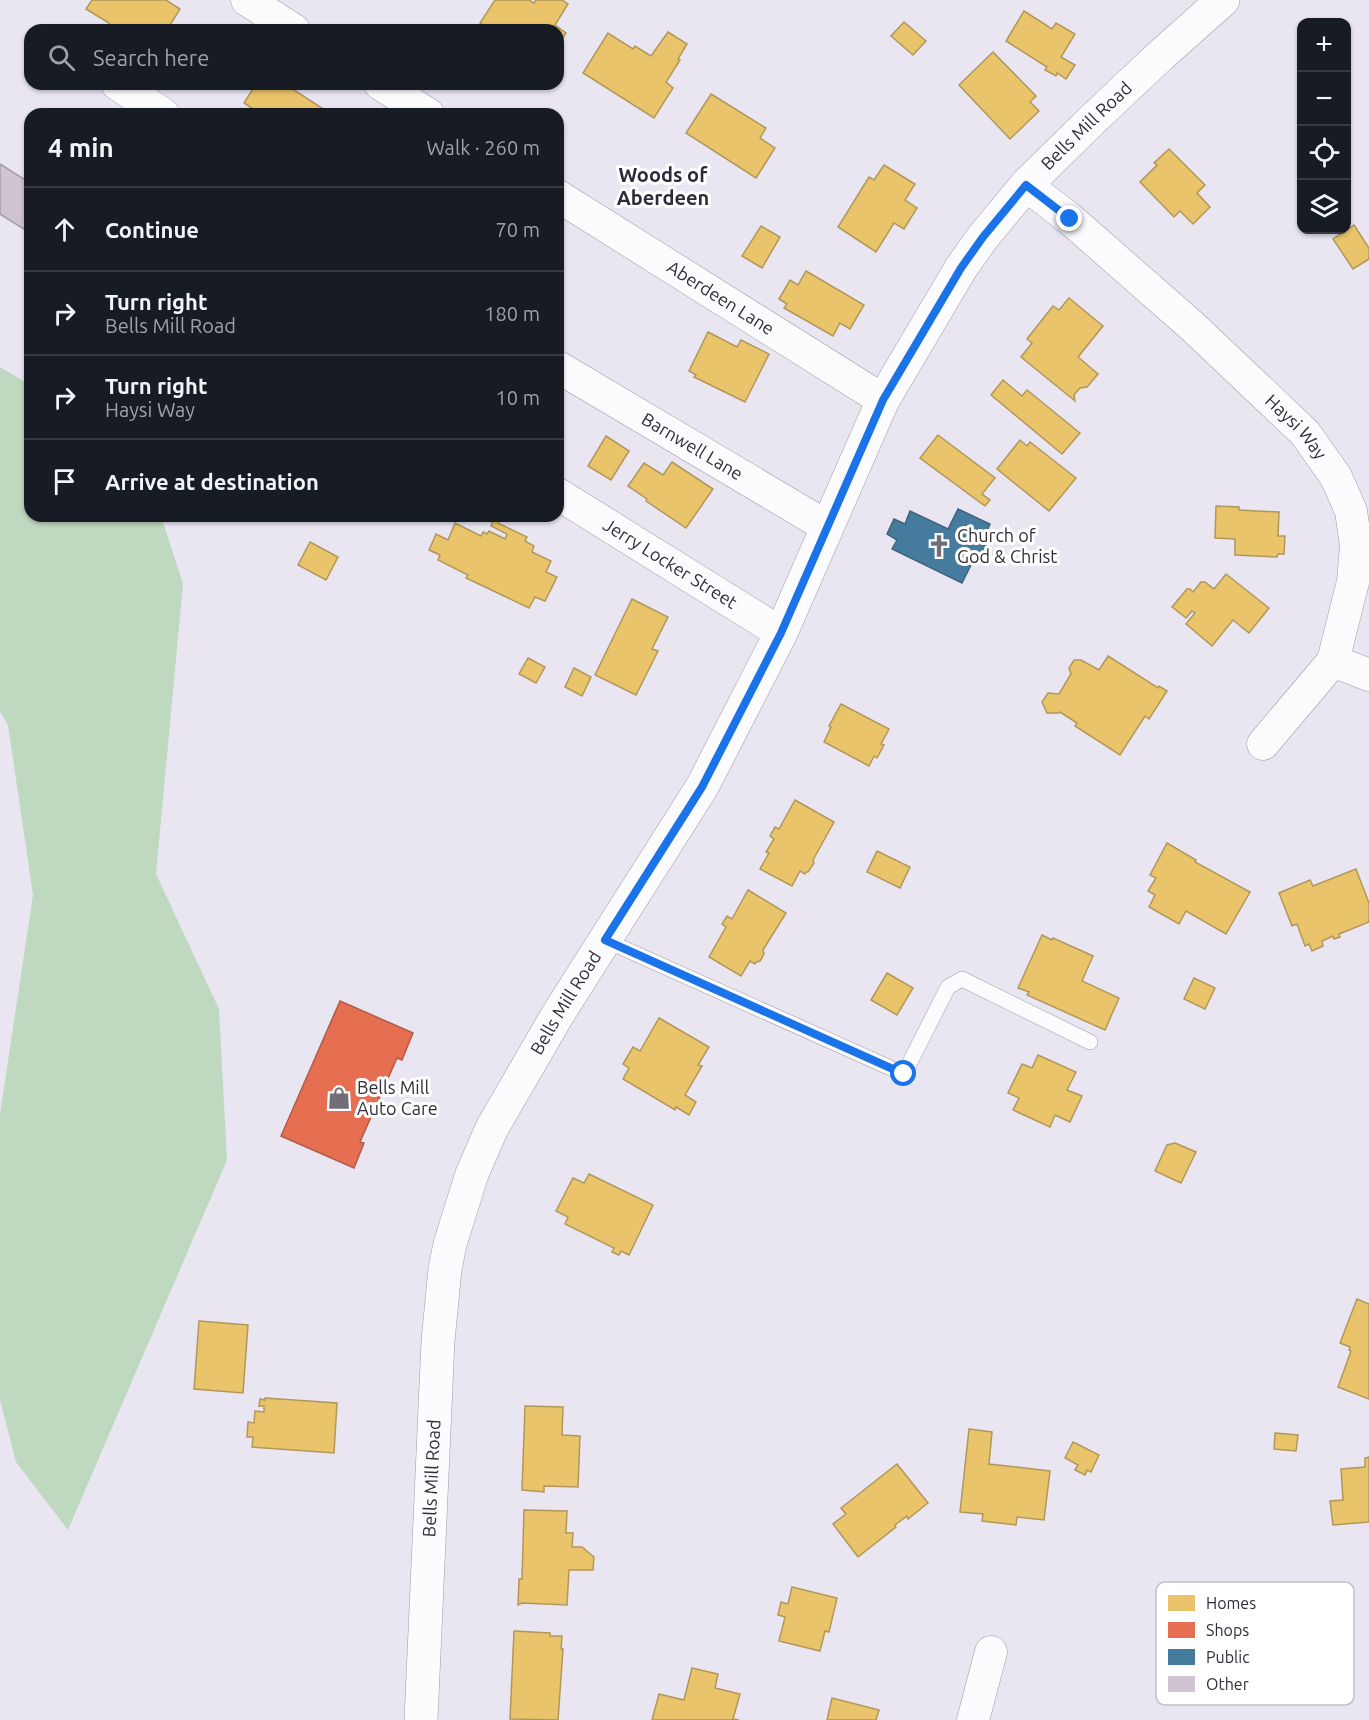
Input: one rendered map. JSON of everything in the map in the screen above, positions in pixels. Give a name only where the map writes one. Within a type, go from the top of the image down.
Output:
[{"type":"street","points":[[247,0],[285,24]]},
{"type":"street","name":"Bells Mill Road","points":[[421,1720],[438,1341],[445,1269],[450,1244],[472,1174],[492,1128],[558,1014],[702,787],[781,633],[883,400],[961,268],[1026,185],[1091,120],[1223,0]]},
{"type":"street","points":[[126,90],[154,108]]},
{"type":"street","points":[[390,90],[418,108]]},
{"type":"street","name":"Haysi Way","points":[[1026,185],[1070,219],[1201,334],[1305,433],[1336,477],[1351,511],[1356,545],[1353,582],[1333,661],[1263,744]]},
{"type":"street","name":"Aberdeen Lane","points":[[564,200],[883,400]]},
{"type":"street","name":"Barnwell Lane","points":[[564,371],[826,526]]},
{"type":"street","name":"Jerry Locker Street","points":[[564,498],[781,633]]},
{"type":"street","points":[[1333,661],[1369,675]]},
{"type":"street","points":[[974,1720],[991,1652]]},
{"type":"lane","points":[[605,940],[904,1074],[948,987],[962,979],[1090,1042]]},
{"type":"green space","points":[[0,367],[24,381],[24,522],[163,522],[183,584],[156,874],[219,1009],[227,1160],[68,1530],[16,1462],[0,1400],[0,1114],[33,895],[8,725],[0,712]]},
{"type":"building: Homes","points":[[92,0],[166,0],[180,9],[171,24],[109,24],[86,9]]},
{"type":"building: Homes","points":[[495,0],[529,0],[534,3],[536,0],[562,0],[568,4],[556,24],[480,23]]},
{"type":"building: Homes","points":[[1024,11],[1052,29],[1056,23],[1075,34],[1061,57],[1075,65],[1066,79],[1057,73],[1056,76],[1045,70],[1047,67],[1006,41]]},
{"type":"building: Homes","points":[[904,22],[926,41],[913,55],[891,36]]},
{"type":"building: Homes","points":[[668,32],[687,44],[666,82],[673,88],[654,118],[583,73],[608,33],[633,49],[635,46],[651,56]]},
{"type":"building: Homes","points":[[993,52],[1036,96],[1030,102],[1039,111],[1010,139],[959,85]]},
{"type":"building: Homes","points":[[252,90],[294,90],[322,108],[252,108],[244,103]]},
{"type":"building: Homes","points":[[711,94],[766,128],[760,138],[775,148],[756,178],[686,133]]},
{"type":"building: Homes","points":[[1169,149],[1205,185],[1197,193],[1210,207],[1193,224],[1180,211],[1174,217],[1140,182],[1157,165],[1154,163]]},
{"type":"building: Homes","points":[[884,165],[915,184],[905,200],[917,208],[904,229],[894,223],[876,252],[838,227],[869,177],[874,180]]},
{"type":"building: Homes","points":[[1354,225],[1369,248],[1369,259],[1353,269],[1333,239],[1340,234],[1351,234],[1351,227]]},
{"type":"building: Homes","points":[[761,226],[780,237],[762,268],[742,256]]},
{"type":"building: Homes","points":[[806,271],[864,305],[850,329],[840,323],[833,336],[784,308],[787,304],[779,299],[790,280],[798,285]]},
{"type":"building: Homes","points":[[1069,298],[1103,326],[1078,357],[1098,374],[1087,387],[1080,388],[1074,395],[1075,401],[1021,357],[1032,343],[1027,339],[1053,306],[1059,310]]},
{"type":"building: Homes","points":[[708,332],[737,347],[741,340],[769,354],[745,402],[694,377],[696,375],[689,371]]},
{"type":"building: Homes","points":[[1003,380],[1022,396],[1027,390],[1080,433],[1062,454],[991,395]]},
{"type":"building: Homes","points":[[938,435],[995,478],[982,494],[990,500],[985,506],[920,458]]},
{"type":"building: Homes","points":[[606,436],[629,451],[611,480],[588,466]]},
{"type":"building: Homes","points":[[1020,440],[1027,446],[1030,442],[1076,478],[1049,511],[997,469]]},
{"type":"building: Homes","points":[[672,462],[713,489],[686,528],[628,486],[644,463],[663,475]]},
{"type":"building: Homes","points":[[1216,506],[1239,507],[1239,510],[1279,512],[1278,536],[1285,536],[1284,554],[1278,554],[1277,557],[1235,555],[1235,539],[1215,538]]},
{"type":"building: Homes","points":[[493,522],[498,522],[527,537],[525,541],[534,546],[532,552],[551,561],[546,572],[557,577],[545,601],[535,597],[529,608],[466,578],[468,575],[438,560],[440,555],[429,550],[436,534],[448,540],[455,523],[481,536],[483,532],[487,534],[489,531],[505,539],[507,534],[491,526]]},
{"type":"building: Homes","points":[[310,542],[338,557],[326,580],[298,565]]},
{"type":"building: Homes","points":[[1226,574],[1269,608],[1249,633],[1233,620],[1212,646],[1186,624],[1195,613],[1192,611],[1186,618],[1172,607],[1187,589],[1193,592],[1201,582],[1205,582],[1214,589]]},
{"type":"building: Homes","points":[[632,599],[668,617],[652,649],[658,651],[636,695],[595,675]]},
{"type":"building: Homes","points":[[1108,656],[1158,688],[1159,686],[1167,691],[1149,719],[1145,716],[1120,755],[1075,726],[1077,723],[1060,712],[1047,713],[1042,702],[1048,693],[1059,694],[1071,674],[1069,668],[1074,660],[1081,660],[1099,670]]},
{"type":"building: Homes","points":[[528,658],[545,667],[536,683],[519,674]]},
{"type":"building: Homes","points":[[574,668],[591,677],[582,696],[565,687]]},
{"type":"building: Homes","points":[[841,704],[889,729],[877,758],[874,756],[869,766],[824,742],[831,727],[829,726]]},
{"type":"building: Homes","points":[[795,800],[834,822],[813,860],[814,863],[805,874],[800,871],[792,886],[760,869],[774,839],[770,836],[775,827],[779,829]]},
{"type":"building: Homes","points":[[1167,843],[1196,860],[1195,862],[1250,892],[1226,934],[1186,911],[1179,924],[1149,907],[1155,895],[1148,891],[1156,878],[1150,875]]},
{"type":"building: Homes","points":[[877,851],[910,867],[900,888],[867,872]]},
{"type":"building: Homes","points":[[1356,869],[1369,903],[1369,922],[1339,934],[1340,937],[1334,939],[1333,936],[1322,941],[1323,946],[1312,951],[1309,944],[1305,946],[1297,924],[1292,926],[1279,893],[1310,880],[1313,886]]},
{"type":"building: Homes","points":[[748,890],[786,913],[763,950],[764,954],[760,961],[755,964],[750,961],[741,976],[709,957],[726,927],[722,924],[727,916],[732,919]]},
{"type":"building: Homes","points":[[1042,935],[1093,956],[1082,981],[1119,998],[1105,1030],[1027,995],[1029,992],[1018,988]]},
{"type":"building: Homes","points":[[887,973],[913,988],[897,1015],[871,1000]]},
{"type":"building: Homes","points":[[1194,978],[1215,988],[1205,1009],[1184,999]]},
{"type":"building: Homes","points":[[659,1018],[709,1047],[698,1065],[702,1066],[685,1095],[696,1102],[689,1115],[676,1107],[675,1110],[623,1079],[629,1068],[623,1064],[633,1047],[640,1051]]},
{"type":"building: Homes","points":[[1038,1055],[1076,1072],[1067,1090],[1082,1096],[1070,1122],[1055,1115],[1050,1127],[1013,1110],[1019,1098],[1008,1093],[1022,1064],[1032,1068]]},
{"type":"building: Homes","points":[[1175,1143],[1196,1152],[1181,1183],[1155,1171],[1167,1145]]},
{"type":"building: Homes","points":[[589,1174],[653,1205],[629,1255],[621,1251],[619,1255],[612,1252],[614,1248],[565,1224],[568,1217],[556,1211],[573,1178],[584,1183]]},
{"type":"building: Homes","points":[[1357,1299],[1369,1304],[1369,1399],[1338,1387],[1351,1351],[1350,1347],[1340,1343]]},
{"type":"building: Homes","points":[[199,1321],[248,1325],[243,1393],[194,1389]]},
{"type":"building: Homes","points":[[265,1398],[337,1403],[334,1453],[252,1447],[253,1437],[247,1437],[248,1422],[254,1423],[255,1411],[264,1412],[264,1406],[259,1406],[260,1399],[265,1400]]},
{"type":"building: Homes","points":[[525,1406],[563,1407],[562,1435],[580,1436],[578,1487],[544,1486],[544,1492],[522,1490]]},
{"type":"building: Homes","points":[[969,1429],[992,1432],[989,1464],[1050,1471],[1044,1520],[1017,1517],[1016,1525],[982,1521],[983,1514],[960,1512]]},
{"type":"building: Homes","points":[[1275,1433],[1298,1435],[1296,1451],[1274,1449]]},
{"type":"building: Homes","points":[[1073,1442],[1099,1455],[1091,1472],[1087,1470],[1085,1475],[1075,1470],[1078,1465],[1065,1458]]},
{"type":"building: Homes","points":[[1369,1457],[1369,1522],[1333,1525],[1330,1501],[1343,1500],[1341,1469],[1365,1467],[1365,1458]]},
{"type":"building: Homes","points":[[897,1464],[928,1503],[908,1519],[907,1516],[895,1525],[896,1527],[858,1557],[833,1524],[846,1514],[841,1508]]},
{"type":"building: Homes","points":[[524,1510],[567,1511],[566,1533],[573,1533],[572,1547],[582,1547],[594,1557],[593,1570],[569,1570],[567,1605],[522,1603],[518,1605],[519,1579],[522,1579]]},
{"type":"building: Homes","points":[[792,1587],[837,1598],[829,1632],[825,1631],[820,1651],[779,1641],[785,1617],[778,1615],[781,1602],[788,1604]]},
{"type":"building: Homes","points":[[514,1631],[562,1636],[558,1720],[510,1719]]},
{"type":"building: Homes","points":[[692,1668],[718,1674],[715,1688],[740,1694],[733,1719],[739,1720],[652,1720],[659,1694],[684,1700]]},
{"type":"building: Homes","points":[[832,1698],[879,1710],[876,1720],[827,1720]]},
{"type":"building: Shops","name":"Bells Mill Auto Care","points":[[340,1001],[413,1033],[402,1060],[397,1058],[360,1142],[364,1143],[354,1168],[281,1136]]},
{"type":"building: Public","name":"Church of God & Christ","points":[[958,509],[990,524],[981,544],[988,547],[983,556],[977,553],[962,583],[892,549],[897,540],[887,534],[894,519],[905,524],[910,511],[948,529]]},
{"type":"building: Other","points":[[0,164],[24,179],[24,229],[0,214]]},
{"type":"place","name":"Church of God & Christ","points":[[939,546]]},
{"type":"place","name":"Bells Mill Auto Care","points":[[339,1098]]},
{"type":"district","name":"Woods of Aberdeen","points":[[663,186]]},
{"type":"route","points":[[904,1074],[605,940],[702,787],[781,633],[883,400],[961,268],[1026,185],[1070,219]]}]
